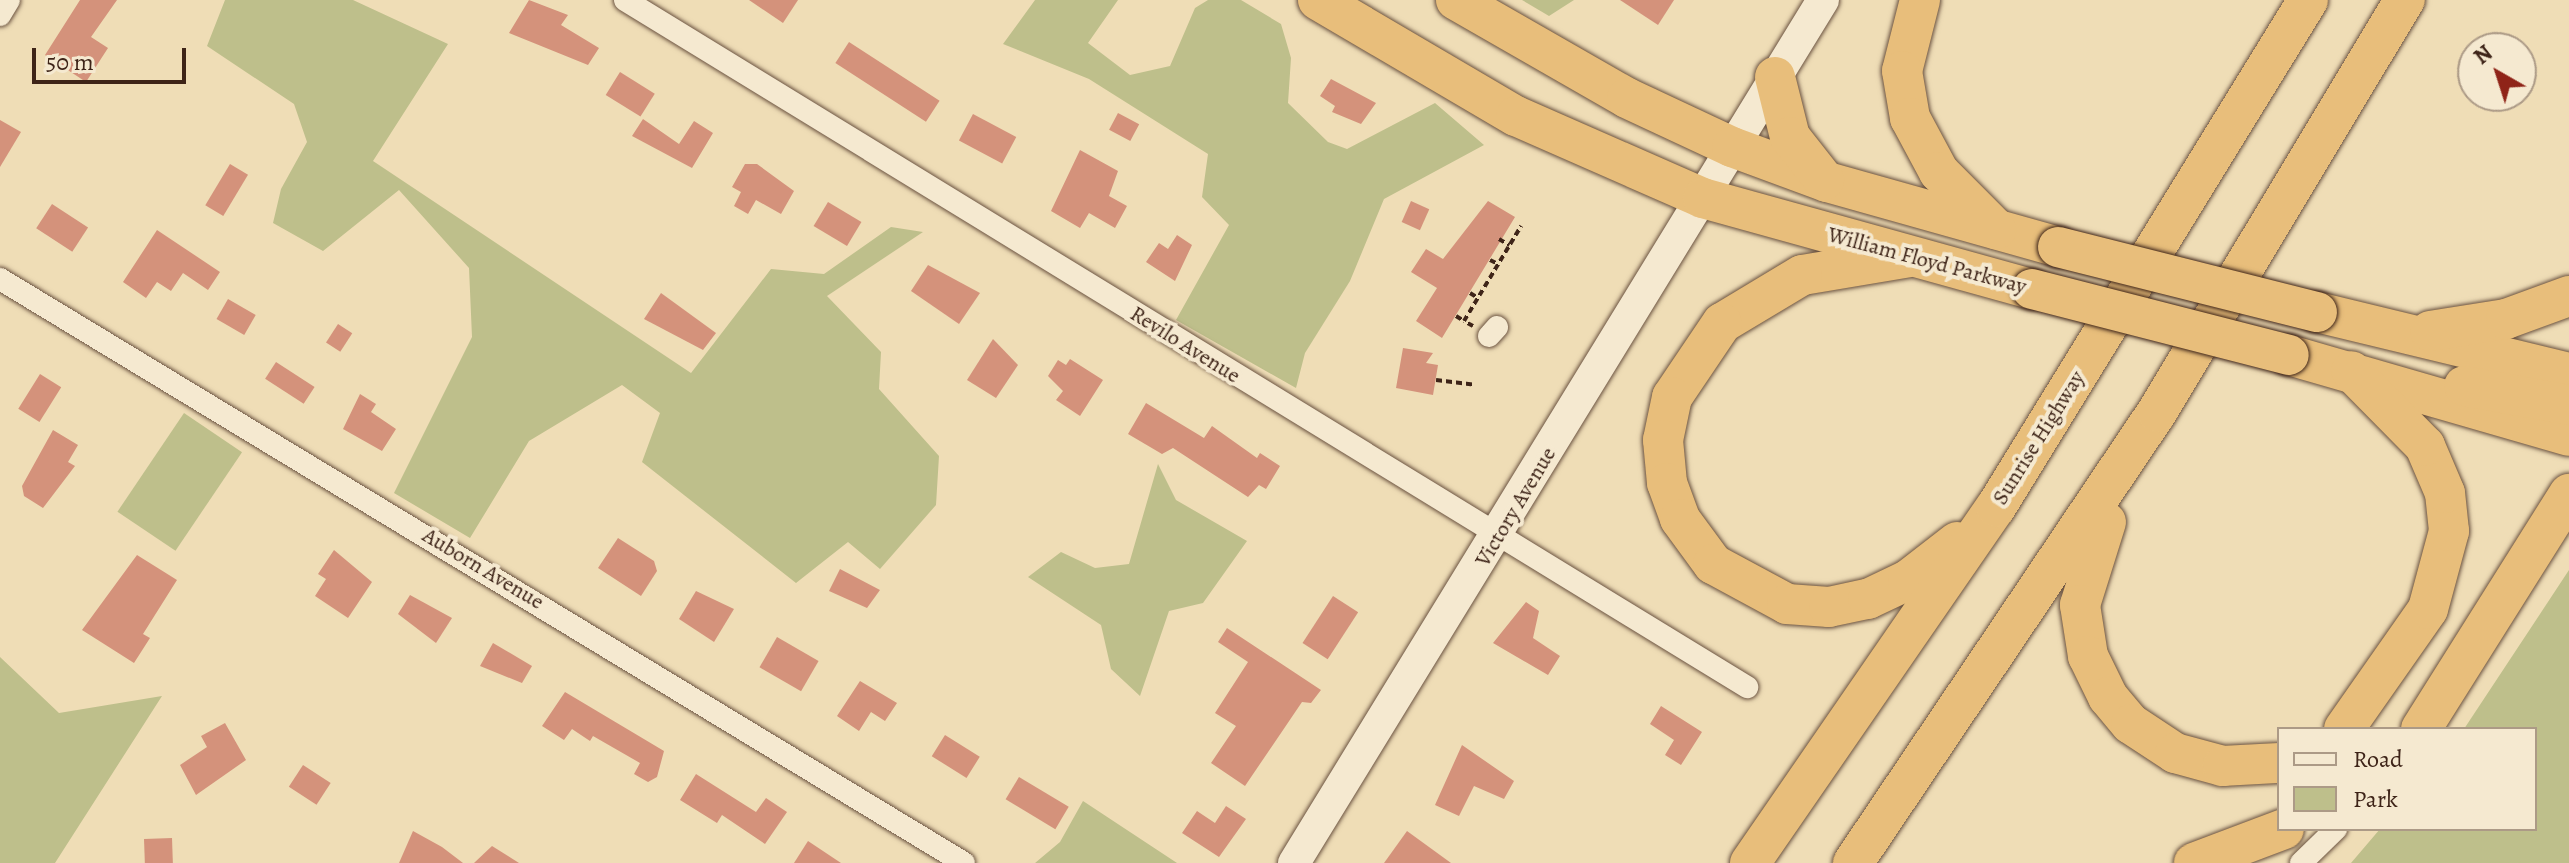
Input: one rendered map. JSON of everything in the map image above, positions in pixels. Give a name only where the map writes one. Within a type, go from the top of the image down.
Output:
[{"type":"highway","name":"William Floyd Parkway","points":[[1318,0],[1516,116],[1703,198],[1910,257],[2396,383],[2569,436]]},
{"type":"highway","points":[[1456,0],[1627,98],[1732,147],[1827,182],[2058,247],[2569,373]]},
{"type":"highway","points":[[1920,0],[1902,71],[1910,118],[1939,172],[1996,229]]},
{"type":"highway","points":[[2211,163],[2276,0]]},
{"type":"highway","name":"Sunrise Highway","points":[[1750,863],[1996,507],[2211,163],[2308,0]]},
{"type":"highway","points":[[1853,863],[2157,412],[2405,0]]},
{"type":"highway","points":[[2350,95],[2429,0]]},
{"type":"highway","points":[[1775,77],[1790,137],[1827,182]]},
{"type":"highway","points":[[1910,257],[1802,275],[1722,323],[1687,367],[1666,417],[1672,501],[1699,549],[1728,576],[1766,598],[1807,607],[1888,591],[1996,507]]},
{"type":"highway","points":[[2409,334],[2506,319],[2569,296]]},
{"type":"highway","points":[[2345,727],[2428,609],[2449,531],[2445,493],[2425,446],[2351,371]]},
{"type":"highway","points":[[2396,383],[2497,387],[2569,405]]},
{"type":"highway","points":[[2157,412],[2084,572],[2080,605],[2088,656],[2114,704],[2158,745],[2207,764],[2277,763]]},
{"type":"highway","points":[[2422,727],[2569,494]]},
{"type":"highway","points":[[2194,863],[2279,831]]},
{"type":"street","points":[[0,15],[9,0]]},
{"type":"street","name":"Revilo Avenue","points":[[625,0],[1498,538],[1747,687]]},
{"type":"street","name":"Victory Avenue","points":[[1294,863],[1498,538],[1823,0]]},
{"type":"street","name":"Auborn Avenue","points":[[0,279],[964,863]]},
{"type":"street","points":[[2301,863],[2334,831]]},
{"type":"path","points":[[1464,321],[1521,226]]},
{"type":"path","points":[[1499,239],[1509,245]]},
{"type":"path","points":[[1490,260],[1498,264]]},
{"type":"path","points":[[1470,293],[1478,298]]},
{"type":"path","points":[[1456,316],[1493,331]]},
{"type":"path","points":[[1436,380],[1475,385]]},
{"type":"green space","points":[[225,0],[353,0],[448,44],[373,161],[691,373],[771,269],[824,274],[891,227],[923,232],[827,296],[881,352],[879,389],[939,456],[936,505],[880,569],[848,542],[796,583],[642,462],[660,413],[622,385],[529,441],[470,538],[394,493],[472,337],[469,268],[399,190],[323,251],[273,223],[281,189],[307,142],[294,104],[207,46]]},
{"type":"green space","points":[[1035,0],[1118,0],[1088,43],[1130,75],[1170,66],[1195,8],[1208,0],[1241,0],[1281,24],[1291,58],[1288,103],[1328,142],[1347,149],[1435,103],[1484,145],[1384,199],[1350,281],[1305,353],[1296,388],[1176,320],[1229,225],[1202,197],[1208,154],[1089,79],[1003,44]]},
{"type":"green space","points":[[1522,0],[1574,0],[1549,16]]},
{"type":"green space","points":[[184,413],[242,452],[175,551],[117,512]]},
{"type":"green space","points":[[1158,464],[1176,500],[1247,541],[1203,603],[1169,611],[1140,696],[1111,669],[1101,625],[1028,577],[1061,552],[1095,568],[1129,564]]},
{"type":"green space","points":[[2569,570],[2569,863],[2351,863],[2378,831],[2537,831],[2537,727],[2465,727]]},
{"type":"green space","points":[[0,657],[59,713],[162,696],[55,863],[0,863]]},
{"type":"green space","points":[[1083,801],[1177,863],[1035,863],[1060,842]]},
{"type":"building","points":[[80,0],[117,0],[91,37],[108,48],[86,82],[45,55]]},
{"type":"building","points":[[529,0],[568,15],[561,25],[599,48],[588,65],[509,33]]},
{"type":"building","points":[[749,0],[798,0],[783,23]]},
{"type":"building","points":[[1620,0],[1674,0],[1658,25]]},
{"type":"building","points":[[849,42],[940,101],[926,122],[835,63]]},
{"type":"building","points":[[620,72],[655,94],[640,117],[606,95]]},
{"type":"building","points":[[1331,79],[1376,103],[1361,124],[1332,112],[1335,106],[1320,96]]},
{"type":"building","points":[[1118,113],[1139,124],[1130,141],[1109,130]]},
{"type":"building","points":[[973,114],[1016,137],[1002,163],[959,140]]},
{"type":"building","points":[[643,119],[679,144],[694,121],[713,133],[692,168],[632,136]]},
{"type":"building","points":[[0,120],[21,132],[0,167]]},
{"type":"building","points":[[1080,150],[1118,171],[1109,196],[1127,206],[1115,228],[1089,213],[1080,228],[1051,211]]},
{"type":"building","points":[[230,164],[248,175],[223,216],[205,205]]},
{"type":"building","points":[[745,164],[757,164],[794,191],[781,214],[756,200],[748,214],[734,206],[741,192],[732,187]]},
{"type":"building","points":[[1411,201],[1429,209],[1420,230],[1402,222]]},
{"type":"building","points":[[1488,201],[1515,217],[1442,338],[1416,321],[1437,288],[1411,272],[1426,249],[1443,259]]},
{"type":"building","points":[[828,202],[861,222],[847,246],[814,226]]},
{"type":"building","points":[[52,204],[88,227],[72,252],[36,228]]},
{"type":"building","points":[[157,230],[220,272],[208,290],[183,273],[171,291],[157,282],[146,298],[123,282]]},
{"type":"building","points":[[1177,235],[1192,245],[1175,281],[1146,262],[1159,243],[1168,249]]},
{"type":"building","points":[[928,265],[980,293],[959,324],[911,291]]},
{"type":"building","points":[[661,293],[716,333],[703,350],[644,319]]},
{"type":"building","points":[[228,299],[256,315],[244,335],[216,319]]},
{"type":"building","points":[[338,324],[352,333],[340,352],[326,342]]},
{"type":"building","points":[[993,339],[1018,365],[996,398],[967,380]]},
{"type":"building","points":[[1403,348],[1433,353],[1426,363],[1438,365],[1433,395],[1396,388]]},
{"type":"building","points":[[1070,359],[1103,380],[1080,416],[1056,400],[1063,391],[1048,376],[1058,360],[1066,365]]},
{"type":"building","points":[[276,362],[315,387],[304,404],[265,379]]},
{"type":"building","points":[[40,374],[61,387],[39,422],[18,409]]},
{"type":"building","points":[[360,394],[376,404],[371,412],[396,429],[382,451],[343,429]]},
{"type":"building","points":[[1146,403],[1204,438],[1212,426],[1257,458],[1260,453],[1280,466],[1266,489],[1259,485],[1248,497],[1173,448],[1162,454],[1128,434]]},
{"type":"building","points":[[53,430],[78,445],[68,462],[75,466],[43,508],[24,496],[22,486]]},
{"type":"building","points":[[618,538],[654,561],[657,571],[641,596],[598,568]]},
{"type":"building","points":[[334,550],[372,582],[348,618],[315,596],[326,579],[318,574]]},
{"type":"building","points":[[137,555],[177,580],[143,634],[150,638],[134,663],[82,630]]},
{"type":"building","points":[[840,569],[880,590],[867,608],[829,591]]},
{"type":"building","points":[[696,591],[734,609],[714,642],[679,619]]},
{"type":"building","points":[[410,595],[452,618],[436,643],[398,614]]},
{"type":"building","points":[[1333,596],[1358,612],[1328,659],[1303,643]]},
{"type":"building","points":[[1526,602],[1539,611],[1533,638],[1560,656],[1548,675],[1493,643]]},
{"type":"building","points":[[1227,628],[1321,690],[1311,703],[1302,702],[1245,786],[1211,763],[1236,726],[1215,713],[1248,662],[1218,642]]},
{"type":"building","points":[[777,637],[819,661],[801,691],[760,667]]},
{"type":"building","points":[[493,643],[532,666],[522,683],[480,666]]},
{"type":"building","points":[[860,681],[897,703],[885,721],[871,712],[859,731],[837,716]]},
{"type":"building","points":[[565,692],[664,751],[657,777],[648,782],[634,774],[640,763],[593,736],[590,741],[572,729],[564,740],[542,726]]},
{"type":"building","points":[[1661,706],[1702,732],[1681,765],[1665,755],[1674,740],[1650,724]]},
{"type":"building","points":[[225,723],[246,760],[196,795],[180,765],[207,747],[201,736]]},
{"type":"building","points":[[945,735],[980,757],[967,778],[932,756]]},
{"type":"building","points":[[1462,745],[1514,781],[1504,799],[1474,786],[1459,816],[1435,805]]},
{"type":"building","points":[[303,765],[331,783],[317,805],[289,787]]},
{"type":"building","points":[[696,774],[756,812],[766,798],[787,812],[765,844],[722,815],[717,823],[680,800]]},
{"type":"building","points":[[1019,777],[1069,807],[1055,829],[1006,799]]},
{"type":"building","points":[[1226,806],[1246,819],[1219,857],[1182,833],[1197,811],[1215,823]]},
{"type":"building","points":[[413,831],[442,847],[463,863],[399,863]]},
{"type":"building","points":[[1407,831],[1451,863],[1384,863]]},
{"type":"building","points":[[172,838],[173,863],[145,863],[144,839]]},
{"type":"building","points":[[808,841],[841,863],[794,863]]},
{"type":"building","points":[[492,846],[519,863],[474,863]]}]
